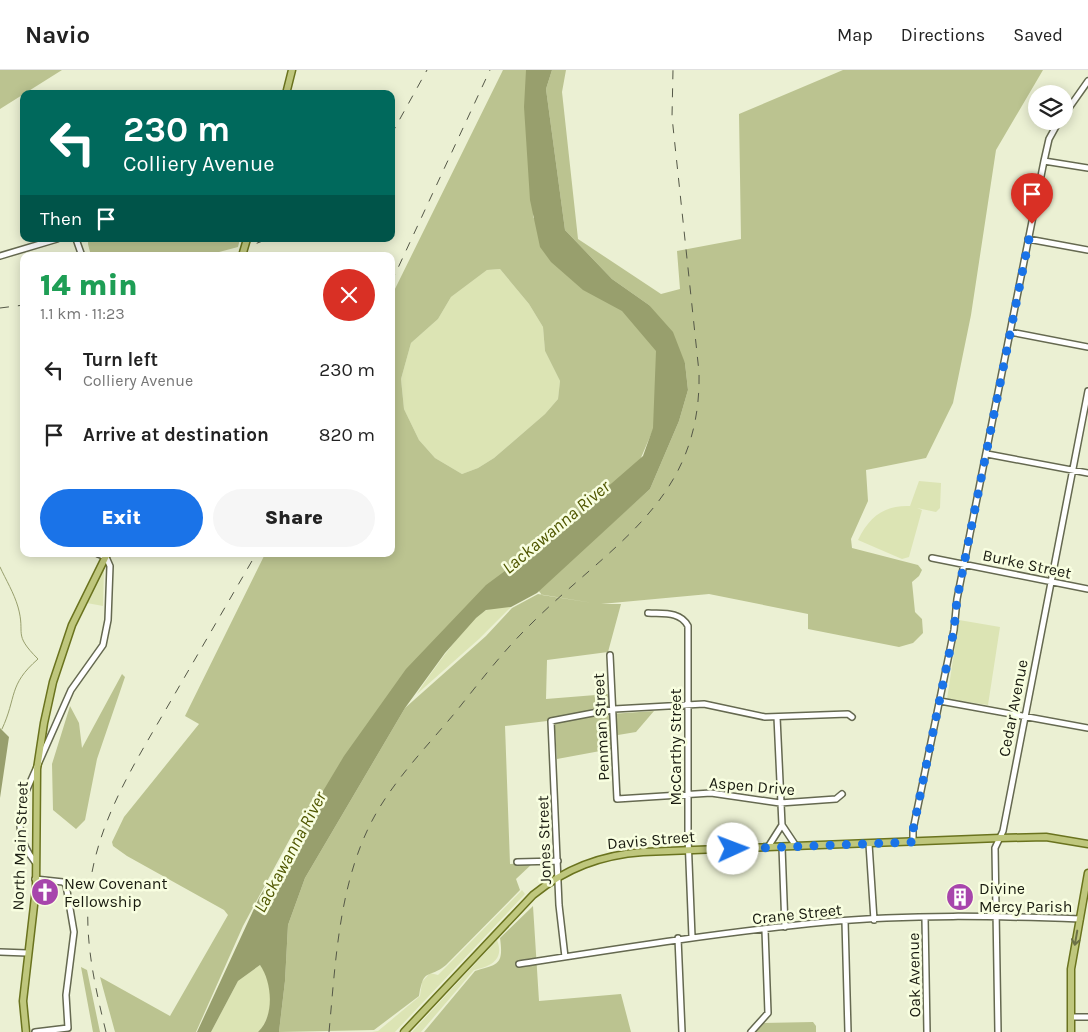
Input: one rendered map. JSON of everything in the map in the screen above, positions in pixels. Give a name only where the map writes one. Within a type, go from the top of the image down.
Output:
[{"type":"main road","points":[[287,90],[292,70]]},
{"type":"main road","name":"North Main Street","points":[[26,1032],[23,1001],[27,953],[36,888],[37,769],[53,682],[72,625],[106,557]]},
{"type":"main road","name":"Davis Street","points":[[404,1032],[524,904],[558,877],[586,863],[615,855],[688,850],[1000,838],[1052,837],[1088,844]]},
{"type":"main road","points":[[1071,1032],[1071,969],[1088,873]]},
{"type":"street","points":[[1073,102],[1088,81]]},
{"type":"street","points":[[913,842],[913,830],[954,630],[1028,239],[1044,160],[1049,140],[1054,130]]},
{"type":"street","points":[[1044,160],[1088,168]]},
{"type":"street","points":[[1028,239],[1088,250]]},
{"type":"street","points":[[0,256],[46,242]]},
{"type":"street","points":[[1010,332],[1088,347]]},
{"type":"street","name":"Cedar Avenue","points":[[998,1032],[995,848],[1000,838],[1088,391]]},
{"type":"street","points":[[987,454],[1088,473]]},
{"type":"street","points":[[35,862],[27,852],[19,828],[24,796],[71,690],[103,645],[108,620],[110,566],[106,557]]},
{"type":"street","name":"Burke Street","points":[[932,558],[1088,589]]},
{"type":"street","name":"McCarthy Street","points":[[648,613],[676,615],[682,618],[688,626],[688,850],[692,937]]},
{"type":"street","name":"Penman Street","points":[[610,655],[617,799]]},
{"type":"street","points":[[940,701],[1024,718],[1088,728]]},
{"type":"street","points":[[614,710],[715,704],[755,716],[848,714],[852,717]]},
{"type":"street","name":"Jones Street","points":[[565,957],[558,877],[551,721],[614,710]]},
{"type":"street","points":[[777,717],[782,826],[796,846]]},
{"type":"street","name":"Aspen Drive","points":[[617,799],[725,794],[746,800],[780,803],[836,799],[842,794]]},
{"type":"street","points":[[768,847],[782,826]]},
{"type":"street","points":[[869,844],[874,920]]},
{"type":"street","points":[[782,847],[785,927]]},
{"type":"street","points":[[517,862],[558,861]]},
{"type":"street","points":[[35,879],[63,882],[68,888],[74,932],[66,995],[68,1028],[35,1032]]},
{"type":"street","name":"Crane Street","points":[[519,964],[678,938],[845,921],[996,916],[1080,919]]},
{"type":"street","name":"Oak Avenue","points":[[925,918],[927,1032]]},
{"type":"street","points":[[845,921],[848,1032]]},
{"type":"street","points":[[751,1032],[768,1013],[765,930]]},
{"type":"street","points":[[678,938],[682,1032]]},
{"type":"street","points":[[0,952],[27,953]]},
{"type":"street","points":[[1071,1017],[1088,1017]]},
{"type":"shaded area","points":[[0,70],[62,70],[30,90],[20,90],[20,96],[0,109]]},
{"type":"shaded area","points":[[503,70],[542,70],[535,155],[533,217],[562,260],[628,310],[660,351],[655,425],[640,460],[533,557],[381,719],[312,806],[292,835],[243,926],[196,1032],[115,1032],[100,977],[170,1016],[228,915],[224,910],[127,856],[113,846],[112,842],[124,817],[199,724],[185,716],[264,557],[395,557],[395,289]],"holes":[[[500,269],[529,304],[543,327],[545,351],[560,381],[558,399],[545,414],[494,458],[478,468],[462,474],[435,458],[419,440],[404,409],[401,379],[411,343],[438,319],[451,297],[487,270]]]},
{"type":"shaded area","points":[[552,70],[566,70],[562,92],[578,239],[661,294],[680,289],[677,251],[741,239],[739,114],[843,70],[1043,70],[1034,85],[1028,85],[1028,96],[996,150],[971,315],[953,403],[926,458],[866,470],[868,501],[851,539],[852,548],[918,565],[922,570],[919,576],[912,582],[915,612],[922,619],[923,633],[913,643],[899,647],[808,629],[808,614],[709,594],[601,604],[621,604],[608,652],[547,660],[546,699],[608,694],[611,714],[654,711],[636,732],[612,736],[611,749],[557,759],[554,718],[547,721],[505,726],[510,864],[533,863],[516,879],[520,890],[446,965],[425,977],[419,996],[374,1030],[279,1032],[285,981],[288,925],[305,878],[405,708],[486,636],[512,608],[538,594],[542,595],[538,590],[650,489],[679,421],[688,390],[685,363],[649,305],[612,279],[565,230],[546,89]]},
{"type":"shaded area","points":[[88,242],[239,242],[238,247],[219,252],[90,252]]},
{"type":"shaded area","points":[[500,269],[529,304],[543,327],[545,351],[560,381],[558,399],[545,414],[494,458],[478,468],[462,474],[435,458],[419,440],[404,409],[401,379],[411,343],[438,319],[451,297],[487,270]]},
{"type":"shaded area","points":[[919,481],[941,483],[940,508],[936,512],[917,508],[922,510],[909,557],[902,559],[858,540],[867,525],[878,514],[892,508],[910,506]]},
{"type":"shaded area","points":[[104,569],[103,606],[87,603]]},
{"type":"shaded area","points":[[511,607],[479,639],[417,694],[450,648],[480,615],[490,609]]},
{"type":"shaded area","points":[[959,620],[1000,627],[988,705],[947,699]]},
{"type":"shaded area","points":[[122,674],[125,677],[97,759],[85,820],[76,829],[53,810],[52,764],[70,706],[79,723],[82,748]]},
{"type":"shaded area","points":[[522,890],[525,894],[395,1032],[372,1032],[378,1031],[420,996],[422,982],[430,973],[438,975]]},
{"type":"shaded area","points":[[533,906],[539,1001],[621,994],[631,1032],[424,1032],[475,971],[494,965],[500,959],[500,938]]},
{"type":"shaded area","points":[[497,940],[499,953],[494,961],[485,967],[474,970],[421,1032],[412,1032]]},
{"type":"shaded area","points":[[260,965],[270,985],[270,1007],[262,1027],[258,1032],[211,1032],[238,981]]},
{"type":"shaded area","points":[[81,967],[87,970],[100,1032],[93,1032]]},
{"type":"shaded area","points":[[813,1022],[816,1026],[816,1032],[748,1032],[756,1023]]},
{"type":"water","name":"Lackawanna River","points":[[526,70],[552,70],[546,89],[565,230],[612,279],[649,305],[673,332],[685,363],[688,390],[679,421],[650,489],[537,593],[511,607],[486,610],[476,618],[445,653],[405,708],[305,878],[288,925],[285,981],[279,1032],[258,1032],[267,1017],[270,999],[267,980],[260,965],[238,981],[211,1032],[197,1032],[259,898],[344,756],[406,669],[486,585],[543,543],[643,456],[653,428],[656,351],[622,311],[583,290],[551,262],[540,247],[530,200],[524,107]]},
{"type":"water","points":[[0,728],[9,737],[0,798]]},
{"type":"waterway","points":[[0,567],[18,607],[22,639],[38,659],[28,668],[17,684],[2,729]]},
{"type":"railway","points":[[395,128],[427,70]]},
{"type":"railway","points":[[395,274],[490,70]]},
{"type":"railway","points":[[329,1032],[337,947],[347,890],[365,835],[386,797],[404,772],[511,645],[561,595],[620,543],[646,516],[668,487],[685,455],[696,417],[699,372],[672,117],[673,70]]},
{"type":"railway","points":[[234,252],[260,242]]},
{"type":"railway","points":[[0,308],[20,306]]},
{"type":"railway","points":[[106,1032],[95,985],[88,921],[91,877],[97,851],[116,800],[128,776],[254,557]]},
{"type":"place","name":"New Covenant Fellowship","points":[[45,892]]},
{"type":"place","name":"Divine Mercy Parish","points":[[960,897]]},
{"type":"route","points":[[733,849],[913,842],[913,830],[954,630],[957,599],[1032,224]]}]
